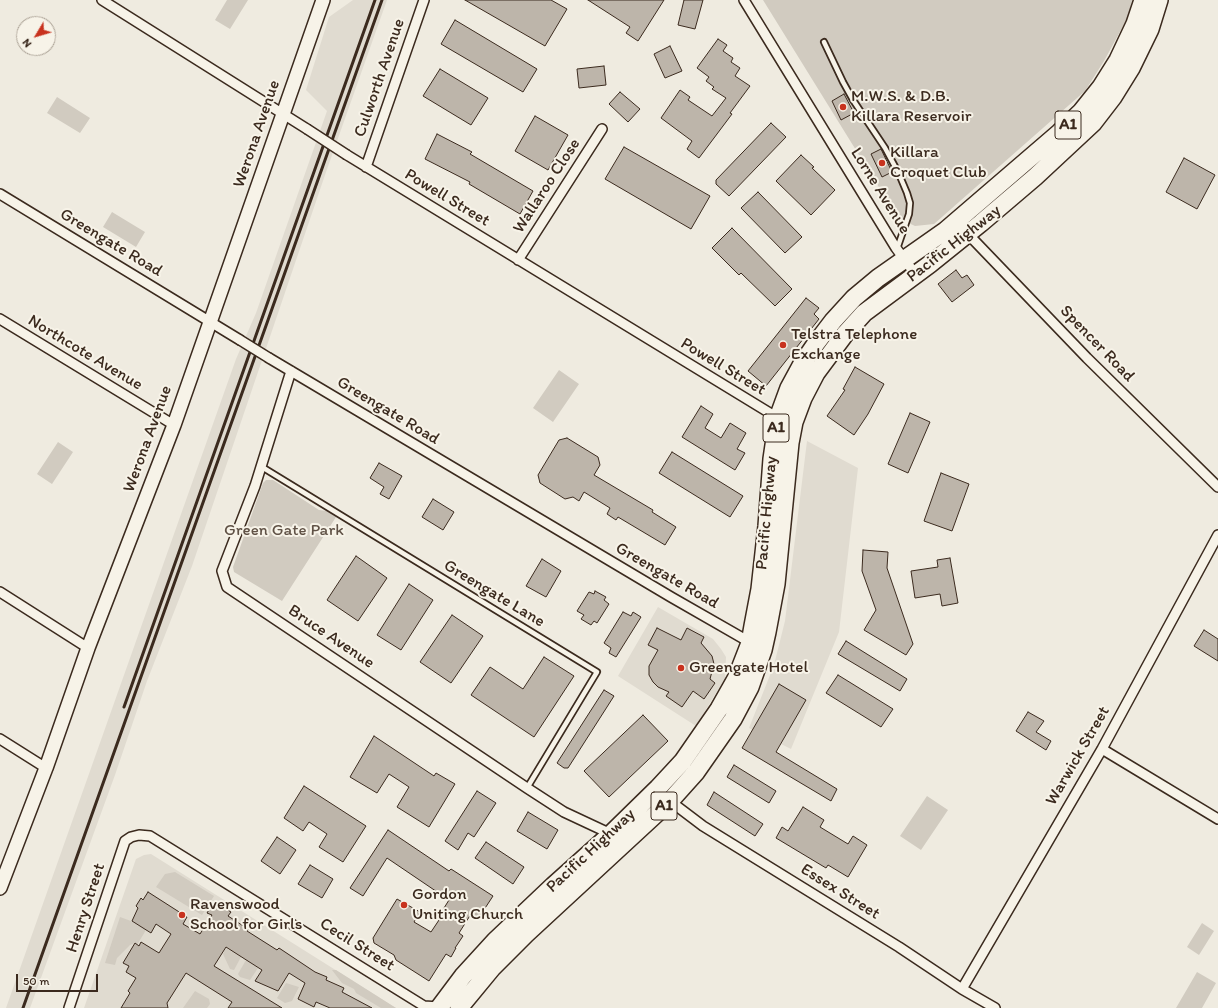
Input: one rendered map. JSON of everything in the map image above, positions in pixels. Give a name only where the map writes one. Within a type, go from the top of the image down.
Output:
[{"type":"highway","name":"Pacific Highway","points":[[465,1006],[492,968],[526,934],[670,801],[696,772],[733,719],[750,687],[756,646],[772,459],[778,418],[789,388],[802,364],[833,321],[854,298],[901,255],[956,222],[1060,133],[1092,100],[1124,48],[1144,0]]},
{"type":"highway","name":"Pacific Highway","points":[[439,1008],[463,976],[495,941],[611,834],[683,761],[719,709],[756,646],[776,584],[790,444],[794,422],[803,398],[816,372],[853,323],[876,303],[916,275],[1013,197],[1093,123],[1113,97],[1131,68],[1150,29],[1159,0]]},
{"type":"street","name":"Powell Street","points":[[102,0],[366,167],[778,418]]},
{"type":"street","name":"Werona Avenue","points":[[0,888],[46,768],[88,648],[174,425],[323,0]]},
{"type":"street","name":"Culworth Avenue","points":[[366,167],[424,0]]},
{"type":"street","name":"Lorne Avenue","points":[[744,0],[901,255],[916,275]]},
{"type":"street","name":"Wallaroo Close","points":[[518,260],[602,129]]},
{"type":"street","name":"Greengate Road","points":[[0,194],[210,320],[291,371],[671,598],[756,646]]},
{"type":"street","name":"Spencer Road","points":[[956,222],[1087,358],[1218,487]]},
{"type":"street","name":"Northcote Avenue","points":[[0,319],[174,425]]},
{"type":"street","name":"Bruce Avenue","points":[[291,371],[262,467],[222,571],[226,587],[564,812],[611,834]]},
{"type":"street","name":"Warwick Street","points":[[962,989],[1102,748],[1218,535]]},
{"type":"street","points":[[0,592],[88,648]]},
{"type":"street","points":[[0,739],[46,768]]},
{"type":"street","points":[[1102,748],[1218,820]]},
{"type":"street","name":"Essex Street","points":[[670,801],[703,826],[899,947],[962,989],[995,1008]]},
{"type":"street","name":"Cecil Street","points":[[125,841],[131,837],[139,835],[150,836],[424,1006],[439,1008],[452,1003],[465,1006]]},
{"type":"street","name":"Henry Street","points":[[69,1008],[125,841]]},
{"type":"lane","points":[[824,42],[843,82],[853,100],[885,148],[907,193],[910,203],[909,214],[901,255]]},
{"type":"lane","name":"Greengate Lane","points":[[262,467],[598,672],[527,788]]},
{"type":"shaded area","points":[[353,0],[387,0],[325,175],[192,566],[147,681],[115,775],[30,1008],[6,1008],[236,359],[256,313],[327,111],[306,90],[329,17]]},
{"type":"shaded area","points":[[807,441],[858,468],[839,632],[791,749],[749,728],[774,665],[785,621]]},
{"type":"shaded area","points":[[658,607],[713,639],[726,657],[725,678],[696,726],[618,676]]},
{"type":"shaded area","name":"Ravenswood School for Girls","points":[[151,854],[396,1008],[84,1008],[136,859],[144,855]]},
{"type":"green space","points":[[227,0],[248,0],[230,29],[215,20]]},
{"type":"green space","points":[[763,0],[1132,0],[1128,17],[1104,61],[1085,91],[934,224],[915,226],[898,218]]},
{"type":"green space","points":[[57,97],[90,118],[80,133],[47,113]]},
{"type":"green space","points":[[112,212],[145,232],[136,247],[103,227]]},
{"type":"green space","points":[[559,370],[579,384],[553,422],[533,408]]},
{"type":"green space","points":[[58,442],[73,452],[52,484],[37,474]]},
{"type":"green space","name":"Green Gate Park","points":[[266,480],[273,480],[319,510],[327,511],[336,517],[282,601],[234,572],[233,567],[263,483]]},
{"type":"green space","points":[[927,796],[948,810],[921,850],[900,836]]},
{"type":"green space","points":[[175,872],[214,896],[202,915],[156,887],[165,874]]},
{"type":"green space","points":[[120,917],[131,921],[146,930],[137,945],[135,943],[130,945],[117,958],[115,965],[105,963]]},
{"type":"green space","points":[[1202,923],[1214,931],[1199,955],[1187,947]]},
{"type":"green space","points":[[226,948],[241,957],[234,970],[230,969],[223,954]]},
{"type":"green space","points":[[246,960],[258,968],[250,980],[240,977],[238,974]]},
{"type":"green space","points":[[332,970],[336,970],[396,1008],[381,1008],[356,993],[354,989],[342,983]]},
{"type":"green space","points":[[1197,972],[1216,983],[1202,1008],[1176,1008]]},
{"type":"green space","points":[[286,983],[299,987],[292,1001],[285,1003],[277,998]]},
{"type":"green space","points":[[195,991],[209,999],[210,1004],[207,1008],[183,1008]]},
{"type":"building","points":[[465,0],[551,0],[567,9],[545,46]]},
{"type":"building","points":[[588,0],[664,0],[638,41],[626,33],[630,27]]},
{"type":"building","points":[[684,0],[703,0],[695,29],[678,25]]},
{"type":"building","points":[[455,20],[537,69],[523,92],[441,44]]},
{"type":"building","points":[[718,39],[727,45],[723,51],[733,58],[731,62],[740,68],[735,76],[750,86],[730,113],[732,114],[699,158],[687,149],[692,141],[661,118],[680,90],[690,97],[688,100],[712,116],[726,98],[712,89],[714,87],[706,81],[709,77],[697,68]]},
{"type":"building","points":[[670,46],[682,71],[665,78],[654,54]]},
{"type":"building","points":[[604,66],[606,85],[579,88],[577,69]]},
{"type":"building","points":[[440,69],[488,98],[471,125],[423,96]]},
{"type":"building","points":[[620,92],[640,109],[628,122],[609,104]]},
{"type":"building","name":"M.W.S. & D.B. Killara Reservoir","points":[[844,94],[854,113],[841,120],[832,101]]},
{"type":"building","points":[[535,116],[568,135],[548,170],[515,151]]},
{"type":"building","points":[[771,123],[786,137],[729,196],[716,184],[716,180]]},
{"type":"building","points":[[437,134],[472,152],[470,154],[533,191],[520,214],[469,184],[470,182],[425,159]]},
{"type":"building","points":[[624,147],[710,196],[691,229],[605,179]]},
{"type":"building","name":"Killara Croquet Club","points":[[881,149],[892,172],[882,177],[871,154]]},
{"type":"building","points":[[801,155],[835,190],[811,215],[776,181]]},
{"type":"building","points":[[1184,158],[1215,175],[1197,209],[1166,192]]},
{"type":"building","points":[[758,192],[802,237],[785,253],[741,208]]},
{"type":"building","points":[[732,228],[792,289],[775,306],[741,273],[739,275],[712,248]]},
{"type":"building","points":[[956,270],[962,278],[967,275],[974,285],[952,302],[938,284]]},
{"type":"building","name":"Telstra Telephone Exchange","points":[[806,298],[819,308],[814,314],[819,319],[766,386],[748,371]]},
{"type":"building","points":[[855,367],[884,384],[868,414],[854,435],[827,416],[845,390],[843,389]]},
{"type":"building","points":[[701,406],[713,414],[705,428],[721,438],[730,423],[746,433],[737,449],[745,453],[735,470],[682,437]]},
{"type":"building","points":[[910,413],[930,422],[908,473],[888,464]]},
{"type":"building","points":[[567,438],[598,457],[600,465],[594,475],[653,510],[652,512],[676,527],[665,545],[618,517],[616,520],[607,514],[610,508],[584,492],[579,501],[573,497],[565,499],[540,483],[538,475],[559,440]]},
{"type":"building","points":[[672,452],[743,496],[730,517],[659,473]]},
{"type":"building","points":[[379,463],[402,476],[389,499],[380,494],[384,487],[370,478]]},
{"type":"building","points":[[941,473],[969,484],[952,531],[924,521]]},
{"type":"building","points":[[433,499],[454,512],[443,530],[422,517]]},
{"type":"building","points":[[863,550],[888,552],[887,568],[913,644],[906,655],[864,630],[876,610],[862,571]]},
{"type":"building","points":[[356,556],[387,578],[358,621],[327,600]]},
{"type":"building","points":[[950,558],[958,603],[942,606],[940,594],[915,598],[911,571],[938,567],[937,560]]},
{"type":"building","points":[[542,559],[561,571],[546,597],[526,586]]},
{"type":"building","points":[[409,584],[433,600],[401,650],[377,635]]},
{"type":"building","points":[[595,591],[606,597],[604,600],[609,604],[597,623],[594,621],[591,625],[581,619],[584,615],[577,611],[589,592],[594,594]]},
{"type":"building","points":[[623,612],[631,616],[633,612],[641,617],[616,657],[609,653],[611,648],[604,643]]},
{"type":"building","points":[[452,615],[483,636],[451,683],[420,662]]},
{"type":"building","name":"Greengate Hotel","points":[[657,628],[681,640],[687,628],[704,637],[701,643],[712,656],[714,664],[710,679],[715,683],[704,699],[693,691],[682,707],[666,696],[669,692],[658,687],[653,682],[649,675],[649,666],[658,650],[648,645]]},
{"type":"building","points":[[1204,630],[1218,639],[1218,661],[1194,646]]},
{"type":"building","points":[[846,641],[907,679],[900,691],[838,654]]},
{"type":"building","points":[[544,657],[574,676],[534,737],[471,695],[490,667],[523,689]]},
{"type":"building","points":[[838,675],[893,709],[881,727],[826,693]]},
{"type":"building","points":[[779,684],[806,700],[776,752],[837,789],[831,801],[742,748]]},
{"type":"building","points":[[604,690],[614,696],[568,768],[564,768],[557,763]]},
{"type":"building","points":[[1028,712],[1044,721],[1036,732],[1051,741],[1046,750],[1016,731]]},
{"type":"building","points":[[643,715],[668,741],[609,797],[584,771]]},
{"type":"building","points":[[374,736],[434,776],[436,773],[455,784],[429,827],[397,807],[409,787],[389,774],[377,793],[350,777]]},
{"type":"building","points":[[734,765],[776,791],[769,803],[727,777]]},
{"type":"building","points":[[304,786],[366,826],[343,862],[319,847],[327,834],[309,822],[303,831],[284,818]]},
{"type":"building","points":[[477,791],[496,803],[474,837],[468,833],[458,850],[445,841]]},
{"type":"building","points":[[714,792],[763,824],[755,836],[707,805]]},
{"type":"building","points":[[803,807],[824,820],[820,827],[848,844],[853,836],[867,845],[848,877],[828,865],[826,868],[776,838],[782,827],[788,831]]},
{"type":"building","points":[[528,812],[558,830],[547,849],[517,831]]},
{"type":"building","points":[[388,830],[449,871],[451,869],[493,896],[478,919],[471,914],[459,933],[463,936],[451,957],[446,954],[429,981],[396,960],[394,955],[374,943],[373,938],[397,899],[420,912],[414,922],[431,932],[441,917],[439,916],[449,900],[387,858],[363,896],[350,888]]},
{"type":"building","points":[[277,837],[296,850],[280,874],[261,861]]},
{"type":"building","points":[[486,842],[524,867],[513,884],[475,858]]},
{"type":"building","points":[[310,865],[333,879],[322,898],[298,884]]},
{"type":"building","points":[[148,892],[187,917],[183,924],[200,934],[212,915],[207,913],[214,902],[231,912],[228,916],[248,929],[247,931],[277,950],[279,948],[315,972],[327,977],[326,980],[344,988],[342,992],[372,1008],[330,1008],[316,1002],[314,1007],[298,999],[305,983],[289,973],[278,991],[255,981],[262,970],[226,947],[214,966],[282,1008],[228,1008],[232,1002],[186,973],[167,1003],[168,1008],[121,1008],[130,993],[128,991],[136,978],[126,972],[129,966],[123,963],[135,943],[139,946],[141,942],[159,953],[171,934],[156,924],[151,933],[132,921],[138,908],[136,906],[141,898],[143,900]]},
{"type":"railway","points":[[124,707],[375,0]]},
{"type":"railway","points":[[23,1008],[382,0]]},
{"type":"place","name":"M.W.S. & D.B. Killara Reservoir","points":[[843,107]]},
{"type":"place","name":"Killara Croquet Club","points":[[882,163]]},
{"type":"place","name":"Telstra Telephone Exchange","points":[[783,345]]},
{"type":"place","name":"Greengate Hotel","points":[[681,668]]},
{"type":"place","name":"Gordon Uniting Church","points":[[404,905]]},
{"type":"place","name":"Ravenswood School for Girls","points":[[182,915]]}]
